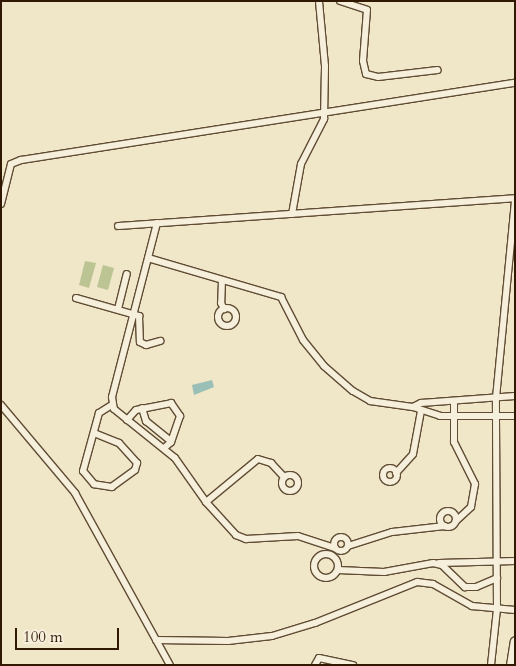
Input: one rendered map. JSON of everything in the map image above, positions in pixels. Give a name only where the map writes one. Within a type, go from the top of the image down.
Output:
[{"type":"street","points":[[292,214],[301,164],[321,125],[324,111],[325,66],[318,1]]},
{"type":"street","points":[[340,1],[367,10],[363,61],[366,74],[378,77],[438,70]]},
{"type":"street","points":[[1,204],[11,164],[21,160],[324,111],[515,83]]},
{"type":"street","points":[[118,226],[515,198],[496,398],[497,609],[490,665]]},
{"type":"street","points":[[94,433],[119,443],[136,463],[135,470],[112,487],[94,484],[83,471],[99,414],[112,405],[158,223]]},
{"type":"street","points":[[148,258],[281,297],[294,318],[303,340],[336,378],[361,398],[385,405],[413,406],[421,403],[515,396]]},
{"type":"street","points":[[118,310],[127,274]]},
{"type":"street","points":[[222,280],[221,303],[224,309]]},
{"type":"street","points":[[76,298],[134,314],[140,320],[140,342],[146,345],[160,340]]},
{"type":"street","points":[[112,405],[127,420],[164,448],[227,528],[241,538],[298,536],[341,551],[348,546],[392,532],[445,526],[456,521],[471,507],[475,484],[454,442],[454,401]]},
{"type":"street","points":[[127,420],[142,408],[164,402],[176,408],[180,416],[171,440],[164,448]]},
{"type":"street","points":[[1,405],[75,493],[170,665]]},
{"type":"street","points":[[413,406],[421,411],[453,417],[515,416]]},
{"type":"street","points":[[142,408],[146,421],[171,440]]},
{"type":"street","points":[[396,473],[413,454],[421,411]]},
{"type":"street","points":[[206,502],[258,459],[271,463],[284,477]]},
{"type":"street","points":[[445,526],[440,518],[444,511],[452,512],[456,521]]},
{"type":"street","points":[[336,548],[334,542],[339,538],[346,539],[348,546]]},
{"type":"street","points":[[338,570],[338,561],[331,554],[321,554],[314,561],[315,571],[322,577],[331,577],[338,570],[384,572],[438,563],[497,559],[515,561]]},
{"type":"street","points":[[438,563],[465,587],[476,587],[497,578]]},
{"type":"street","points":[[156,640],[228,641],[272,636],[315,623],[417,582],[433,584],[472,606],[515,610]]},
{"type":"street","points":[[511,665],[515,641]]},
{"type":"street","points":[[315,665],[319,658],[354,665]]},
{"type":"green space","points":[[85,261],[96,263],[89,288],[79,285]]},
{"type":"green space","points":[[103,265],[114,268],[108,290],[97,287]]},
{"type":"water","points":[[212,380],[214,387],[194,395],[192,385]]}]
